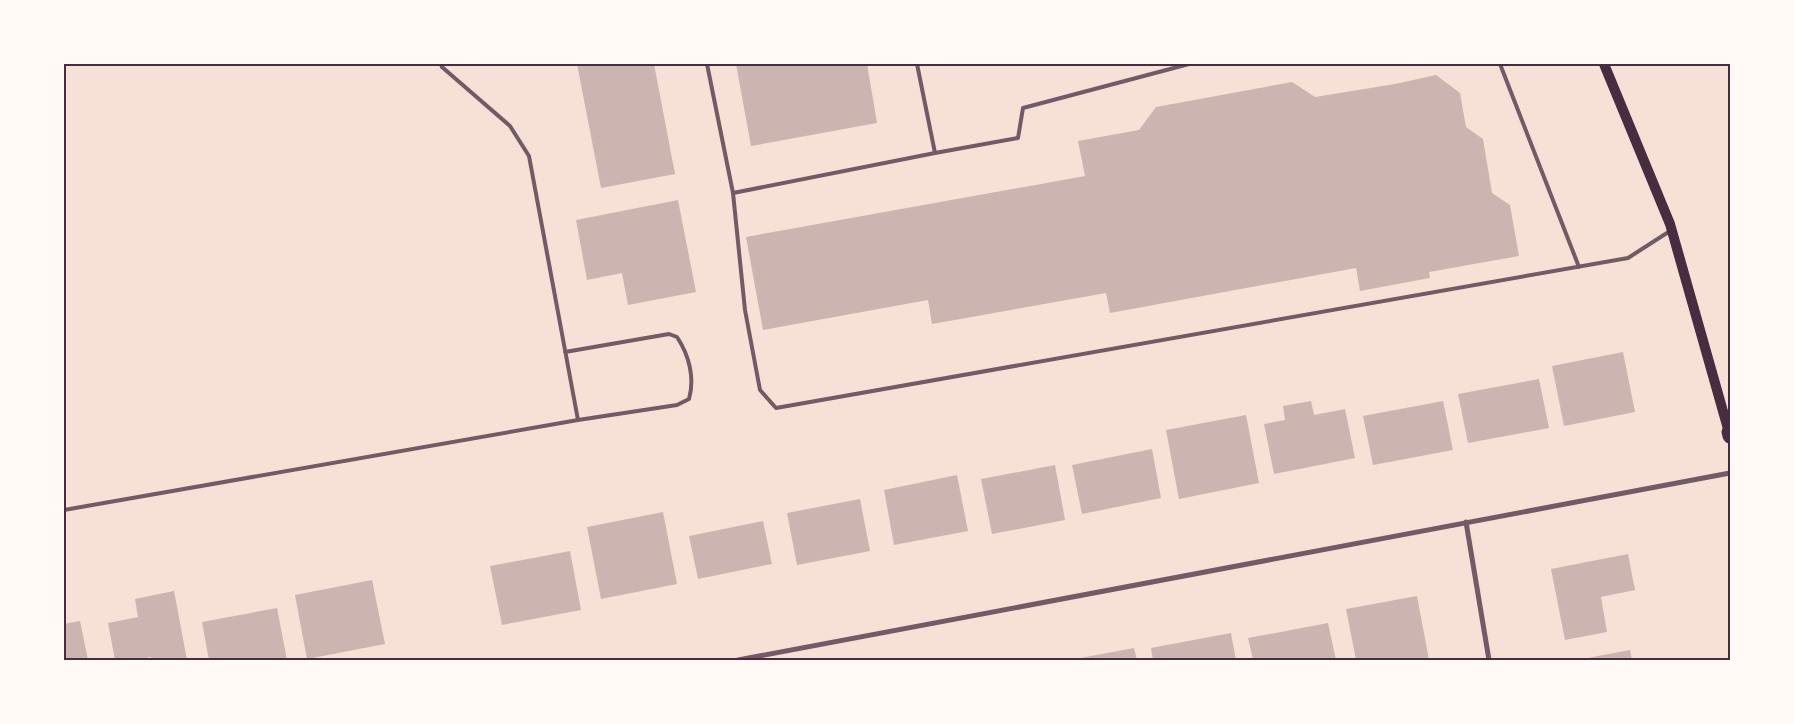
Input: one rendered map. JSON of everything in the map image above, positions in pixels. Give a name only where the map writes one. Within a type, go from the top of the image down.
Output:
[{"type":"main road","points":[[1604,64],[1672,230],[1730,435]]},
{"type":"street","points":[[738,660],[1730,473]]},
{"type":"street","points":[[1466,522],[1489,660]]},
{"type":"lane","points":[[440,64],[510,126],[529,156],[578,420]]},
{"type":"lane","points":[[707,64],[733,193],[745,310],[760,390],[776,408],[1628,258],[1672,230]]},
{"type":"lane","points":[[916,64],[934,153]]},
{"type":"lane","points":[[733,193],[1018,138],[1022,108],[1187,64]]},
{"type":"lane","points":[[1500,64],[1579,267]]},
{"type":"lane","points":[[64,510],[578,420],[677,405],[689,399],[692,388],[687,353],[677,337],[669,334],[565,352]]},
{"type":"building","points":[[577,64],[654,64],[675,174],[601,188]]},
{"type":"building","points":[[736,64],[867,64],[877,123],[751,146]]},
{"type":"building","points":[[1436,75],[1460,93],[1466,127],[1483,139],[1492,193],[1510,205],[1519,256],[1429,272],[1430,278],[1360,291],[1356,268],[1110,313],[1106,293],[932,324],[928,300],[763,330],[746,237],[1085,176],[1078,141],[1139,130],[1156,107],[1292,82],[1315,97],[1395,84]]},
{"type":"building","points":[[678,200],[696,292],[628,305],[622,273],[587,280],[576,220]]},
{"type":"building","points":[[1623,352],[1635,412],[1564,426],[1552,366]]},
{"type":"building","points":[[1539,379],[1549,428],[1468,443],[1458,394]]},
{"type":"building","points":[[1311,401],[1314,415],[1345,409],[1355,458],[1274,474],[1264,424],[1285,420],[1283,406]]},
{"type":"building","points":[[1443,401],[1453,450],[1373,465],[1363,416]]},
{"type":"building","points":[[1246,415],[1259,483],[1179,499],[1166,430]]},
{"type":"building","points":[[1152,449],[1161,498],[1082,514],[1072,465]]},
{"type":"building","points":[[1055,465],[1065,520],[992,534],[981,479]]},
{"type":"building","points":[[957,475],[968,531],[894,545],[884,490]]},
{"type":"building","points":[[860,499],[870,551],[797,565],[787,513]]},
{"type":"building","points":[[663,512],[677,584],[601,599],[587,527]]},
{"type":"building","points":[[763,521],[772,564],[698,579],[689,536]]},
{"type":"building","points":[[570,551],[581,610],[502,625],[490,566]]},
{"type":"building","points":[[1628,554],[1635,590],[1601,597],[1607,632],[1565,640],[1551,569]]},
{"type":"building","points":[[372,580],[385,644],[307,659],[295,595]]},
{"type":"building","points":[[174,591],[187,660],[152,660],[151,657],[115,660],[108,623],[138,617],[135,599]]},
{"type":"building","points":[[1417,596],[1429,660],[1356,660],[1346,609]]},
{"type":"building","points":[[277,608],[287,660],[209,660],[202,622]]},
{"type":"building","points":[[80,621],[88,660],[64,660],[64,624]]},
{"type":"building","points":[[1328,623],[1336,660],[1253,660],[1248,638]]},
{"type":"building","points":[[1231,633],[1236,660],[1153,660],[1151,648]]},
{"type":"building","points":[[1134,648],[1137,660],[1075,660],[1075,659]]},
{"type":"building","points":[[1630,650],[1632,660],[1582,660],[1582,659]]}]
